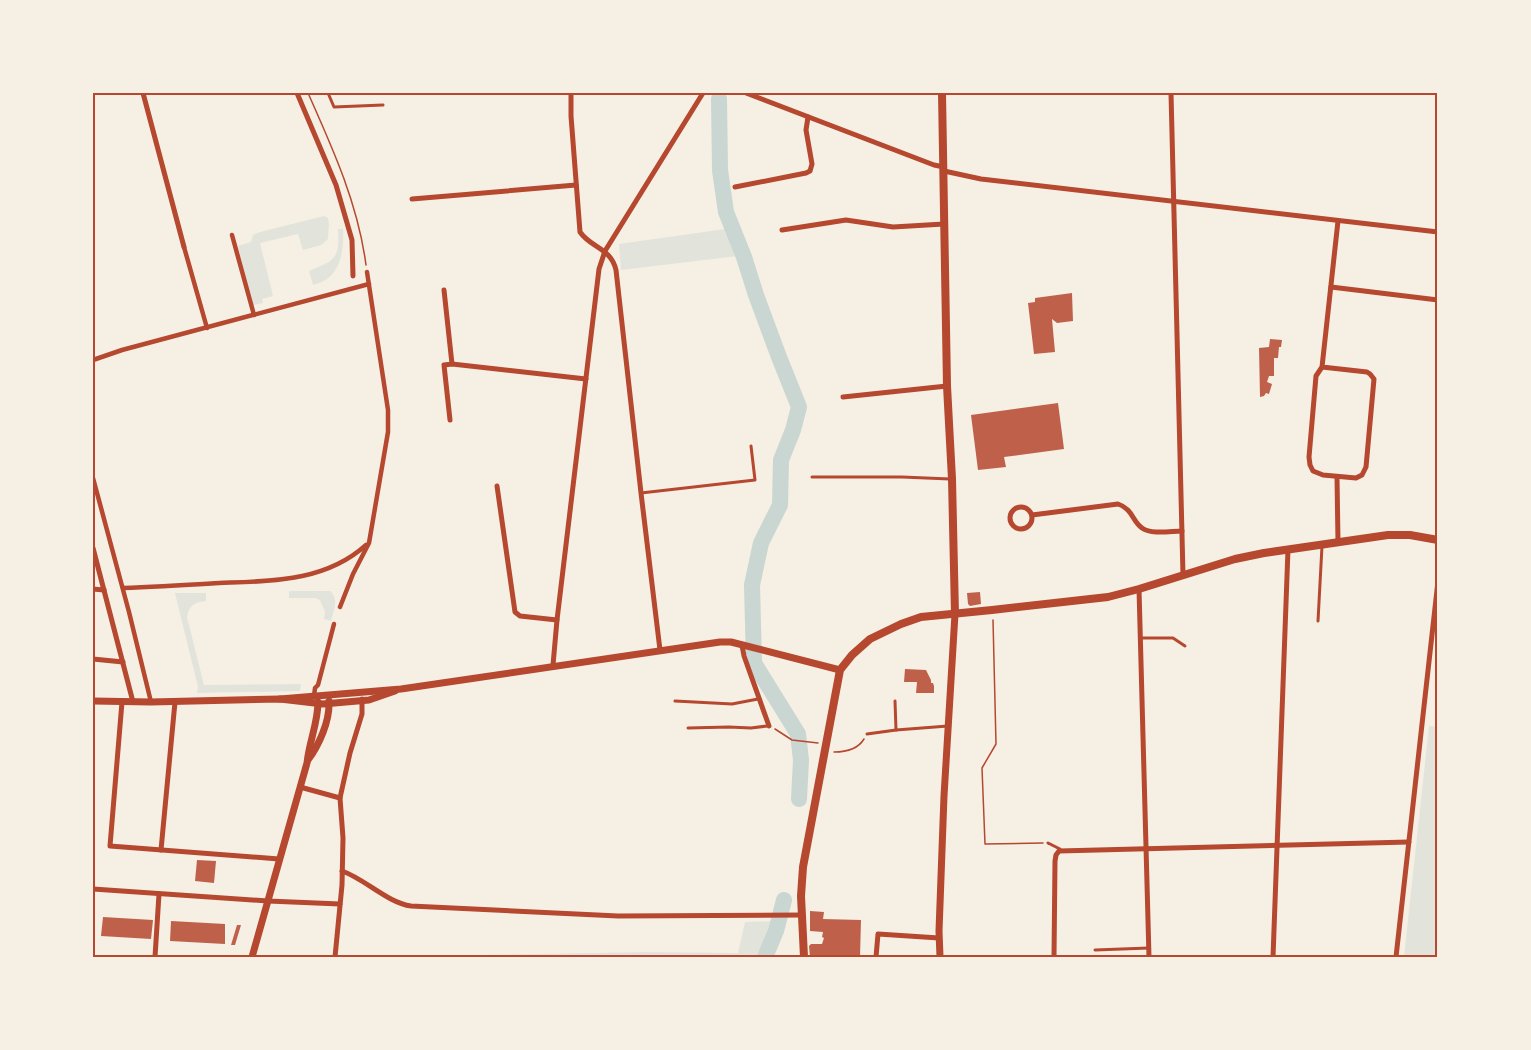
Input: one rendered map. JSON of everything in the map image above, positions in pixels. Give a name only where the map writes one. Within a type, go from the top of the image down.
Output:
[{"type":"main road","points":[[942,93],[947,386],[955,614]]},
{"type":"main road","points":[[804,957],[801,889],[804,859],[840,670],[846,660],[870,639],[921,617],[1101,598],[1139,589],[1235,559],[1288,549],[1401,535],[1438,540]]},
{"type":"street","points":[[144,93],[207,328]]},
{"type":"street","points":[[297,93],[340,196],[352,240],[353,288]]},
{"type":"street","points":[[571,93],[579,232],[612,258],[616,270],[660,650]]},
{"type":"street","points":[[553,665],[599,269],[605,252],[703,93]]},
{"type":"street","points":[[746,93],[944,169],[981,179],[1438,232]]},
{"type":"street","points":[[1171,93],[1183,575]]},
{"type":"street","points":[[735,187],[810,171],[812,164],[806,130],[808,117]]},
{"type":"street","points":[[412,199],[576,185]]},
{"type":"street","points":[[782,230],[846,220],[893,227],[944,224]]},
{"type":"street","points":[[1322,367],[1367,372],[1372,375],[1374,382],[1365,470],[1356,478],[1316,473],[1311,468],[1309,457],[1316,376],[1322,367],[1338,221]]},
{"type":"street","points":[[232,235],[254,315]]},
{"type":"street","points":[[340,607],[369,543],[388,432],[367,272]]},
{"type":"street","points":[[93,360],[122,350],[369,284]]},
{"type":"street","points":[[1331,287],[1438,300]]},
{"type":"street","points":[[444,290],[452,364]]},
{"type":"street","points":[[450,420],[444,365],[585,379]]},
{"type":"street","points":[[843,397],[947,386]]},
{"type":"street","points":[[1337,477],[1338,542]]},
{"type":"street","points":[[93,478],[151,702]]},
{"type":"street","points":[[497,486],[515,612],[520,616],[557,620]]},
{"type":"street","points":[[1032,515],[1118,504],[1129,510],[1143,529],[1182,531]]},
{"type":"street","points":[[1018,508],[1026,509],[1032,515],[1031,524],[1025,529],[1017,529],[1010,520],[1011,512],[1018,508]]},
{"type":"street","points":[[123,588],[297,578],[322,571],[356,554],[369,543]]},
{"type":"street","points":[[93,548],[133,702]]},
{"type":"street","points":[[1273,957],[1288,549]]},
{"type":"street","points":[[1396,957],[1438,580]]},
{"type":"street","points":[[93,589],[104,590]]},
{"type":"street","points":[[1139,589],[1149,957]]},
{"type":"street","points":[[940,957],[948,726],[955,614]]},
{"type":"street","points":[[252,957],[307,763],[318,718],[315,688],[318,685],[334,624]]},
{"type":"street","points":[[93,701],[175,702],[316,698],[400,689],[720,642],[731,642],[840,670]]},
{"type":"street","points":[[744,646],[744,656],[769,726]]},
{"type":"street","points":[[93,659],[123,662]]},
{"type":"street","points":[[316,698],[329,704],[363,701],[400,689]]},
{"type":"street","points":[[335,957],[342,871],[343,838],[340,798],[362,711],[362,692]]},
{"type":"street","points":[[307,763],[319,744],[329,710],[329,695]]},
{"type":"street","points":[[122,702],[110,846],[279,859]]},
{"type":"street","points":[[161,850],[175,702]]},
{"type":"street","points":[[300,787],[340,798]]},
{"type":"street","points":[[1054,957],[1055,861],[1056,855],[1062,850],[1409,842]]},
{"type":"street","points":[[342,871],[363,881],[397,903],[411,906],[618,916],[802,915]]},
{"type":"street","points":[[93,890],[340,904]]},
{"type":"street","points":[[155,957],[159,894]]},
{"type":"street","points":[[876,957],[878,934],[939,938]]},
{"type":"lane","points":[[328,93],[334,108],[383,105]]},
{"type":"lane","points":[[641,493],[755,480],[751,446]]},
{"type":"lane","points":[[812,477],[952,479]]},
{"type":"lane","points":[[1318,621],[1322,544]]},
{"type":"lane","points":[[1141,638],[1173,638],[1185,646]]},
{"type":"lane","points":[[675,701],[732,704],[760,698]]},
{"type":"lane","points":[[895,701],[896,730]]},
{"type":"lane","points":[[688,728],[769,726]]},
{"type":"lane","points":[[867,734],[948,726]]},
{"type":"lane","points":[[1048,843],[1062,850]]},
{"type":"lane","points":[[1095,950],[1149,948]]},
{"type":"path","points":[[992,610],[996,744],[982,768],[985,844],[1048,843]]},
{"type":"path","points":[[769,726],[792,740],[826,745],[830,751],[841,752],[861,744],[867,734]]},
{"type":"shaded area","points":[[324,216],[328,218],[328,239],[321,245],[303,250],[298,234],[260,243],[273,296],[262,299],[263,303],[253,305],[238,246],[251,242],[253,235],[260,232]]},
{"type":"shaded area","points":[[338,229],[343,229],[339,263],[327,279],[313,285],[309,271],[330,261],[337,253]]},
{"type":"shaded area","points":[[725,229],[738,256],[621,270],[619,244]]},
{"type":"shaded area","points":[[289,591],[330,591],[335,601],[331,621],[324,619],[325,612],[320,600],[289,598]]},
{"type":"shaded area","points":[[175,593],[206,593],[206,601],[193,605],[187,617],[204,685],[301,684],[300,691],[197,693],[198,687]]},
{"type":"shaded area","points":[[1429,726],[1438,727],[1438,957],[1404,957]]},
{"type":"shaded area","points":[[774,921],[759,957],[483,957],[483,955],[646,952],[738,953],[745,922]]},
{"type":"building","points":[[1072,293],[1073,321],[1057,323],[1052,319],[1055,352],[1034,354],[1028,303],[1035,302],[1035,298]]},
{"type":"building","points":[[1270,339],[1282,340],[1281,347],[1279,347],[1278,358],[1274,358],[1274,376],[1269,376],[1267,382],[1272,384],[1269,394],[1266,393],[1260,397],[1259,348],[1269,347]]},
{"type":"building","points":[[1058,403],[1064,449],[1004,457],[1006,467],[978,470],[971,415]]},
{"type":"building","points":[[980,592],[981,604],[970,606],[967,593]]},
{"type":"building","points":[[905,669],[926,670],[933,683],[934,693],[916,693],[917,682],[904,682]]},
{"type":"building","points":[[197,860],[216,861],[214,883],[195,881]]},
{"type":"building","points":[[810,911],[824,912],[823,919],[861,920],[860,957],[810,957],[809,946],[822,944],[824,938],[822,937],[823,932],[810,931]]},
{"type":"building","points":[[103,917],[153,920],[151,939],[101,936]]},
{"type":"building","points":[[171,921],[225,924],[225,944],[170,941]]},
{"type":"building","points":[[237,925],[241,925],[235,945],[231,945]]},
{"type":"waterway","points":[[719,99],[720,170],[726,212],[799,407],[781,460],[780,505],[761,543],[752,585],[754,663],[798,734],[801,760],[799,799]]},
{"type":"waterway","points":[[765,957],[776,931],[784,900]]}]
